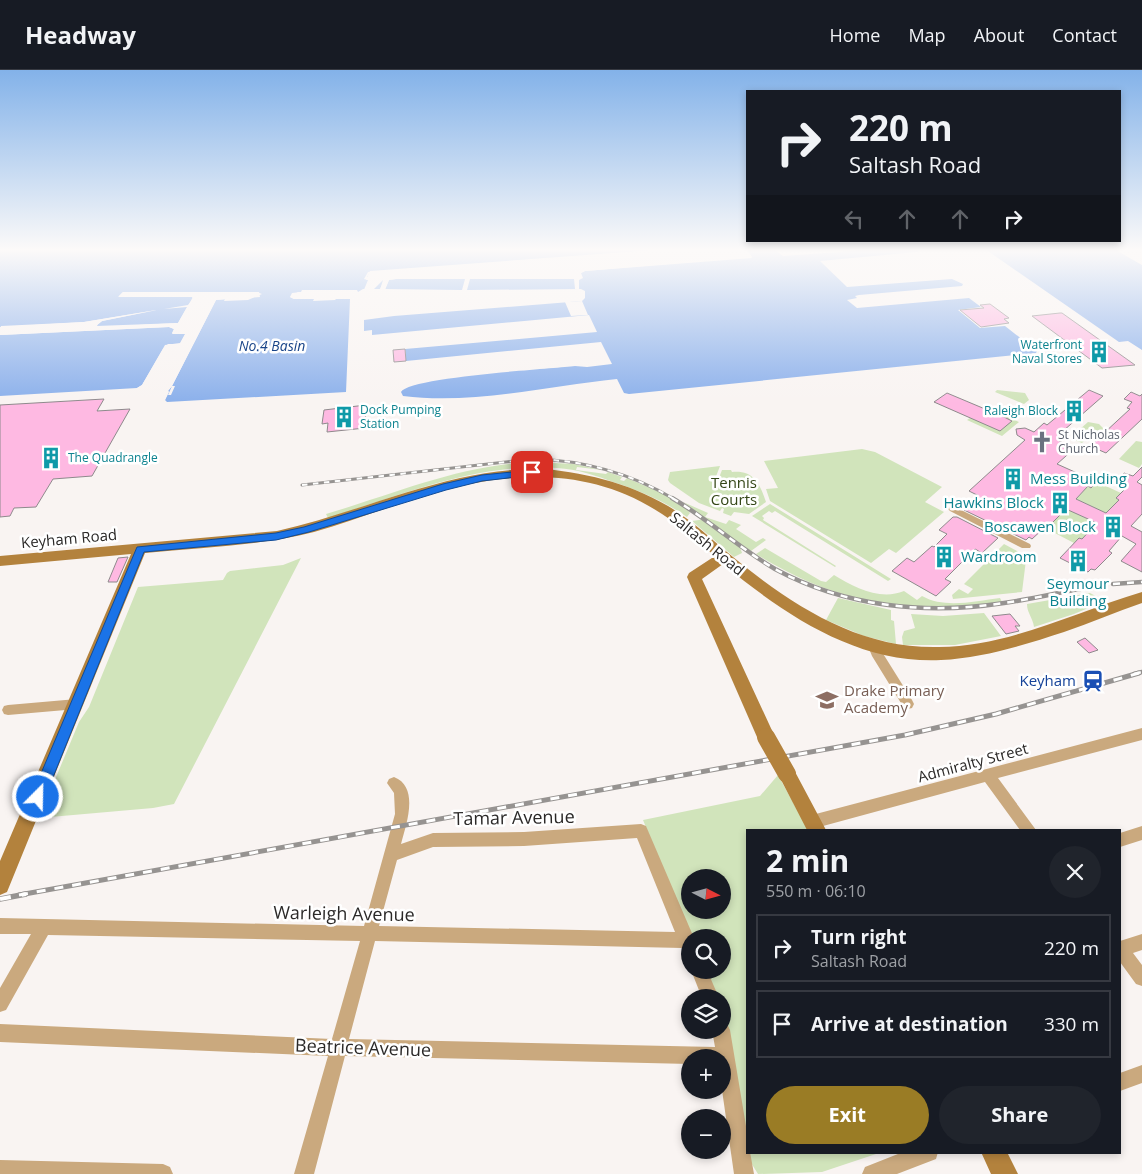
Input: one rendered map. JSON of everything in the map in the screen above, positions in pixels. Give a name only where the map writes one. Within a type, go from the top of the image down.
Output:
[{"type":"main road","name":"Saltash Road","points":[[140,549],[276,536],[306,530],[443,487],[482,478],[532,472],[572,475],[615,487],[634,495],[675,516],[760,586],[808,618],[846,637],[874,646],[920,654],[974,650],[1051,630],[1142,597]]},
{"type":"main road","name":"Keyham Road","points":[[0,562],[140,549]]},
{"type":"main road","points":[[0,885],[140,549]]},
{"type":"main road","points":[[724,557],[694,577],[750,704],[814,826]]},
{"type":"main road","points":[[995,1154],[1005,1174]]},
{"type":"street","points":[[953,509],[1026,546]]},
{"type":"street","points":[[874,646],[876,653],[908,704]]},
{"type":"street","points":[[8,710],[76,704]]},
{"type":"street","name":"Admiralty Street","points":[[814,826],[1142,734]]},
{"type":"street","points":[[988,776],[1029,829]]},
{"type":"street","points":[[304,1174],[402,814],[400,791],[394,783]]},
{"type":"street","name":"Tamar Avenue","points":[[391,855],[433,840],[524,839],[640,831],[682,929]]},
{"type":"street","points":[[1121,840],[1142,833]]},
{"type":"street","name":"Warleigh Avenue","points":[[0,926],[681,944]]},
{"type":"street","points":[[0,1004],[43,928]]},
{"type":"street","points":[[1121,949],[1142,942]]},
{"type":"street","points":[[1121,950],[1142,978]]},
{"type":"street","name":"Beatrice Avenue","points":[[0,1033],[396,1050],[681,1055]]},
{"type":"street","points":[[1121,1082],[1142,1074]]},
{"type":"street","points":[[731,1089],[744,1174]]},
{"type":"street","points":[[872,1174],[925,1154]]},
{"type":"street","points":[[0,1169],[163,1174]]},
{"type":"green space","points":[[997,390],[1025,393],[1029,400],[1024,404],[995,392]]},
{"type":"green space","points":[[999,413],[1019,422],[1002,436],[967,420],[970,418],[1007,426],[995,415]]},
{"type":"green space","points":[[1088,422],[1099,424],[1104,429],[1090,441],[1086,439],[1082,443],[1070,438]]},
{"type":"green space","points":[[1136,441],[1142,442],[1142,464],[1139,468],[1119,459]]},
{"type":"green space","points":[[862,449],[875,452],[942,487],[925,502],[944,512],[896,553],[889,549],[871,563],[770,501],[766,489],[778,488],[764,461]]},
{"type":"green space","points":[[535,462],[574,464],[602,470],[577,467],[576,470],[606,474],[608,472],[622,477],[620,480],[624,481],[627,478],[671,498],[690,513],[687,517],[644,493],[587,473],[557,468],[528,467],[470,475],[412,490],[328,518],[326,514],[455,474],[481,468]]},
{"type":"green space","name":"Tennis Courts","points":[[720,466],[712,487],[715,488],[722,470],[746,473],[755,479],[766,502],[749,514],[734,512],[731,516],[723,513],[724,509],[722,508],[720,511],[699,503],[668,480],[670,472]]},
{"type":"green space","points":[[1097,482],[1121,493],[1116,498],[1119,500],[1106,513],[1076,499],[1088,486],[1092,487]]},
{"type":"green space","points":[[683,502],[708,513],[705,517],[726,524],[729,520],[741,525],[736,529],[756,542],[763,538],[766,540],[751,551],[742,545],[740,547],[742,553],[734,557],[692,521],[706,519]]},
{"type":"green space","points":[[770,504],[891,579],[888,581],[775,511],[772,513],[769,511],[762,516],[763,520],[836,566],[752,516]]},
{"type":"green space","points":[[1066,509],[1097,523],[1082,539],[1079,538],[1074,543],[1049,530],[1054,524],[1052,523]]},
{"type":"green space","points":[[1004,544],[1017,551],[1026,560],[1022,592],[953,599],[952,595],[959,589],[968,594],[973,589],[964,584]]},
{"type":"green space","points":[[765,548],[821,581],[826,582],[834,575],[868,591],[895,594],[904,591],[917,600],[922,596],[931,600],[950,603],[1000,598],[1002,602],[936,607],[874,602],[845,595],[786,571],[756,554]]},
{"type":"green space","points":[[301,558],[174,804],[153,808],[39,818],[79,722],[89,707],[138,587],[223,580],[230,571],[283,565]]},
{"type":"green space","points":[[1090,593],[1105,601],[1074,614],[1034,627],[1027,604]]},
{"type":"green space","points":[[838,598],[891,610],[896,644],[864,636],[826,620]]},
{"type":"green space","points":[[984,613],[1001,636],[955,645],[903,645],[902,637],[904,631],[915,628],[911,614],[943,616]]},
{"type":"green space","points":[[778,775],[802,819],[812,829],[746,829],[746,1154],[876,1154],[822,1172],[758,1174],[745,1153],[729,1039],[731,1039],[731,989],[712,989],[708,979],[731,979],[731,929],[688,929],[684,919],[731,919],[731,869],[681,869],[681,913],[643,820],[760,796]]},
{"type":"water","name":"No.4 Basin","points":[[0,301],[191,301],[178,323],[96,326],[102,321],[156,310],[84,322],[0,327]]},
{"type":"water","name":"No.4 Basin","points":[[216,301],[350,301],[346,392],[167,402],[165,400],[169,392],[167,392],[172,386]]},
{"type":"water","points":[[582,301],[848,301],[857,308],[941,301],[972,301],[981,307],[958,310],[980,328],[1005,326],[1037,351],[1036,353],[629,394],[624,393],[617,379],[510,394],[429,398],[403,396],[401,392],[410,387],[428,382],[453,378],[612,364],[601,342],[406,361],[405,349],[597,332],[589,315],[372,335],[372,330],[364,331],[364,320]]},
{"type":"water","points":[[1059,301],[1142,301],[1142,350],[1128,341],[1119,342]]},
{"type":"water","points":[[169,327],[174,329],[172,333],[186,333],[180,344],[168,344],[163,349],[142,385],[137,388],[0,396],[0,335]]},
{"type":"pier","points":[[194,301],[180,324],[173,325],[176,331],[187,332],[186,340],[181,346],[167,347],[144,386],[140,389],[137,388],[142,385],[165,345],[180,343],[185,334],[172,334],[174,329],[169,327],[0,335],[0,333],[95,328],[95,323],[0,329],[1,326],[84,322],[157,310],[102,321],[97,325],[98,327],[178,323],[187,307],[164,309],[188,305]]},
{"type":"pier","points":[[213,301],[216,301],[165,400],[162,399],[165,390],[170,384]]},
{"type":"pier","points":[[582,301],[588,315],[571,316],[565,302]]},
{"type":"pier","points":[[172,386],[175,386],[171,395],[168,395]]},
{"type":"building","points":[[990,304],[1009,318],[1004,319],[1009,323],[981,327],[960,310],[984,308],[980,305]]},
{"type":"building","name":"Waterfront Naval Stores","points":[[1062,313],[1135,365],[1102,368],[1032,316]]},
{"type":"building","points":[[405,349],[406,361],[394,362],[393,350]]},
{"type":"building","points":[[1089,390],[1103,396],[1063,431],[1067,433],[1059,441],[1075,448],[1057,464],[1097,482],[1091,488],[1088,486],[1076,499],[1106,513],[1119,500],[1116,498],[1128,486],[1116,481],[1124,473],[1133,476],[1142,467],[1142,477],[1137,482],[1142,485],[1142,514],[1131,526],[1142,532],[1142,572],[1121,561],[1136,544],[1122,536],[1109,551],[1112,553],[1095,570],[1091,569],[1088,572],[1060,558],[1097,523],[1066,509],[1052,523],[1055,524],[1049,530],[1044,528],[1032,539],[1029,537],[1026,540],[964,510],[979,496],[969,491],[1025,440],[1017,435],[1016,429],[1025,428],[1034,432],[1044,423],[1047,425]]},
{"type":"building","points":[[1131,392],[1140,396],[1142,394],[1142,419],[1106,453],[1090,446],[1130,409],[1127,408],[1132,402],[1124,399]]},
{"type":"building","points":[[947,393],[1012,421],[1000,431],[934,402]]},
{"type":"building","name":"The Quadrangle","points":[[104,399],[97,411],[130,409],[92,476],[53,479],[36,507],[14,508],[10,516],[0,517],[0,405]]},
{"type":"building","name":"Dock Pumping Station","points":[[366,405],[365,428],[327,432],[328,423],[322,424],[324,410]]},
{"type":"building","name":"Wardroom","points":[[953,517],[957,517],[998,538],[982,553],[975,549],[945,579],[951,582],[936,596],[892,571],[907,558],[914,562],[932,546],[934,547],[947,534],[939,530]]},
{"type":"building","points":[[128,557],[117,582],[108,582],[118,558]]},
{"type":"building","points":[[1010,614],[1020,626],[1015,626],[1019,631],[1006,634],[992,616]]},
{"type":"building","points":[[1085,638],[1098,650],[1089,653],[1077,642]]},
{"type":"railway","points":[[302,485],[533,459],[570,462],[606,470],[640,482],[674,499]]},
{"type":"railway","points":[[672,498],[775,569],[802,582],[858,600],[916,608],[975,607],[1090,587]]},
{"type":"railway","points":[[1113,584],[1142,582]]},
{"type":"railway","points":[[1134,674],[1142,672]]},
{"type":"railway","points":[[19,895],[905,735],[996,714],[1139,673]]},
{"type":"railway","points":[[0,899],[26,894]]},
{"type":"place","name":"Waterfront Naval Stores","points":[[1099,352]]},
{"type":"place","name":"Raleigh Block","points":[[1074,411]]},
{"type":"place","name":"Dock Pumping Station","points":[[344,417]]},
{"type":"place","name":"St Nicholas Church","points":[[1042,442]]},
{"type":"place","name":"The Quadrangle","points":[[51,458]]},
{"type":"place","name":"Mess Building","points":[[1013,479]]},
{"type":"place","name":"Hawkins Block","points":[[1060,503]]},
{"type":"place","name":"Boscawen Block","points":[[1113,527]]},
{"type":"place","name":"Wardroom","points":[[944,557]]},
{"type":"place","name":"Seymour Building","points":[[1078,561]]},
{"type":"place","name":"Keyham","points":[[1093,681]]},
{"type":"place","name":"Drake Primary Academy","points":[[827,700]]},
{"type":"route","points":[[38,797],[140,549],[276,536],[306,530],[443,487],[482,478],[532,472]]}]
